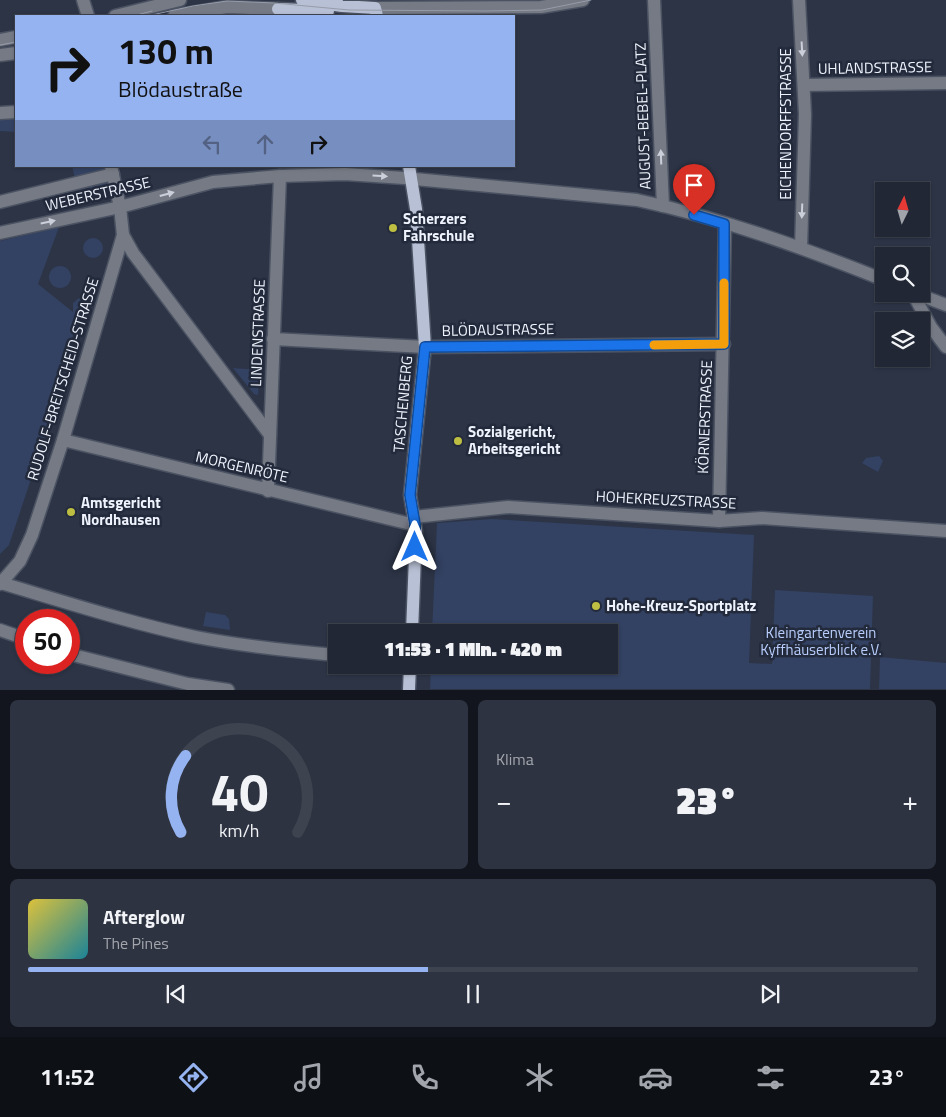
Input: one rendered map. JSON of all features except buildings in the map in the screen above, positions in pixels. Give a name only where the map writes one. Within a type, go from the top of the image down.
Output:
[{"type":"main road","points":[[302,0],[376,12]]},
{"type":"main road","points":[[329,0],[341,6]]},
{"type":"main road","points":[[281,5],[330,11],[341,6]]},
{"type":"main road","name":"TASCHENBERG","points":[[410,172],[425,347],[410,495],[415,521],[412,624]]},
{"type":"main road","points":[[409,690],[410,674]]},
{"type":"street","points":[[83,0],[88,15]]},
{"type":"street","points":[[119,15],[180,0]]},
{"type":"street","points":[[376,12],[541,7],[583,0]]},
{"type":"street","name":"AUGUST-BEBEL-PLATZ","points":[[410,172],[637,200],[663,206],[654,0]]},
{"type":"street","name":"EICHENDORFFSTRASSE","points":[[799,0],[804,85],[801,248]]},
{"type":"street","points":[[180,15],[227,7],[281,5]]},
{"type":"street","points":[[0,40],[15,37]]},
{"type":"street","points":[[0,55],[15,53]]},
{"type":"street","name":"UHLANDSTRASSE","points":[[804,85],[946,83]]},
{"type":"street","points":[[0,113],[15,112]]},
{"type":"street","name":"RUDOLF-BREITSCHEID-STRASSE","points":[[0,202],[112,170],[120,207],[123,235],[63,440],[26,549],[20,561],[0,583]]},
{"type":"street","name":"WEBERSTRASSE","points":[[0,233],[120,207],[213,182],[320,171],[345,174],[410,172]]},
{"type":"street","name":"LINDENSTRASSE","points":[[268,491],[280,176]]},
{"type":"street","points":[[663,206],[801,248],[875,277]]},
{"type":"street","name":"KÖRNERSTRASSE","points":[[719,521],[724,344],[724,224]]},
{"type":"street","points":[[123,235],[133,253],[270,435]]},
{"type":"street","points":[[930,299],[946,305]]},
{"type":"street","points":[[919,302],[931,327],[945,342]]},
{"type":"street","name":"BLÖDAUSTRASSE","points":[[273,340],[425,347],[724,344]]},
{"type":"street","name":"MORGENRÖTE","points":[[63,440],[268,491],[415,521]]},
{"type":"street","name":"HOHEKREUZSTRASSE","points":[[415,521],[508,507],[719,521],[762,518],[946,531]]},
{"type":"street","points":[[0,583],[94,611],[197,637],[282,650],[328,654]]},
{"type":"street","points":[[0,630],[15,635]]},
{"type":"street","points":[[80,657],[188,684],[228,690]]},
{"type":"green space","points":[[15,118],[15,132],[0,131],[0,119]]},
{"type":"green space","points":[[72,167],[106,167],[111,195],[81,203]]},
{"type":"green space","points":[[59,227],[38,284],[73,312],[73,303],[79,298],[88,301],[90,309],[84,316],[78,316],[48,428],[9,545],[0,554],[0,241]]},
{"type":"green space","points":[[89,238],[97,238],[103,244],[103,252],[97,258],[89,258],[83,252],[83,244]]},
{"type":"green space","points":[[60,266],[68,269],[71,277],[68,285],[60,288],[52,285],[49,277],[52,269]]},
{"type":"green space","points":[[233,368],[260,370],[258,395],[254,394]]},
{"type":"green space","points":[[879,456],[883,461],[878,472],[862,463],[866,458]]},
{"type":"green space","name":"Hohe-Kreuz-Sportplatz","points":[[492,519],[754,535],[749,663],[772,664],[775,590],[873,596],[870,689],[430,689],[431,674],[618,674],[618,624],[432,624],[437,523]]},
{"type":"green space","points":[[206,612],[225,615],[229,619],[230,630],[203,626]]},
{"type":"green space","points":[[880,657],[946,663],[946,689],[879,689]]},
{"type":"tram line","points":[[152,15],[227,1],[349,10],[486,11],[542,10],[591,0]]},
{"type":"tram line","points":[[137,15],[152,11]]},
{"type":"tram line","points":[[0,45],[15,42]]},
{"type":"slow traffic","points":[[654,345],[724,344],[724,283]]},
{"type":"place","name":"Scherzers Fahrschule","points":[[393,228]]},
{"type":"place","name":"Sozialgericht, Arbeitsgericht","points":[[458,441]]},
{"type":"place","name":"Amtsgericht Nordhausen","points":[[71,512]]},
{"type":"place","name":"Hohe-Kreuz-Sportplatz","points":[[596,606]]},
{"type":"route","points":[[415,547],[416,531],[410,495],[425,347],[724,344],[724,224],[694,215]]},
{"type":"park label","name":"Kleingartenverein Kyffhäuserblick e.V.","points":[[821,642]]}]
